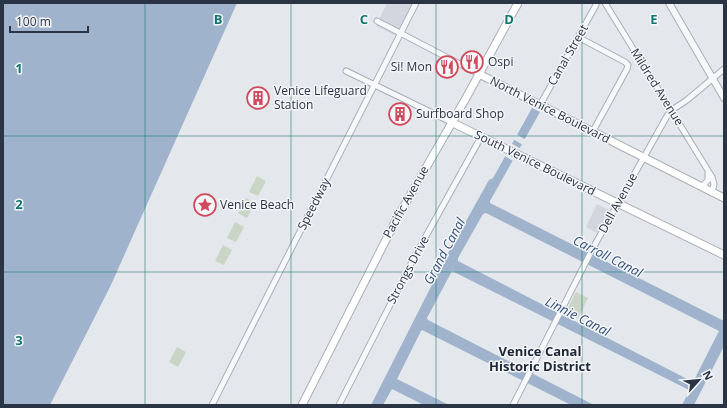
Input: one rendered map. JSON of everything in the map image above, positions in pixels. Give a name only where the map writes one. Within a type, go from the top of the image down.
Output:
[{"type":"main road","name":"Pacific Avenue","points":[[302,405],[396,220],[518,3]]},
{"type":"main road","name":"North Venice Boulevard","points":[[479,74],[724,198]]},
{"type":"main road","name":"South Venice Boulevard","points":[[451,122],[724,255]]},
{"type":"street","name":"Speedway","points":[[212,405],[416,3]]},
{"type":"street","name":"Mildred Avenue","points":[[605,3],[672,110],[714,181],[712,192]]},
{"type":"street","points":[[668,3],[724,98]]},
{"type":"street","name":"Canal Street","points":[[540,105],[596,5]]},
{"type":"street","name":"North Venice Boulevard","points":[[377,21],[479,74]]},
{"type":"street","points":[[578,37],[625,62],[628,66],[628,69],[593,131]]},
{"type":"street","points":[[672,110],[687,100],[724,69]]},
{"type":"street","name":"South Venice Boulevard","points":[[346,70],[451,122]]},
{"type":"street","name":"Dell Avenue","points":[[513,405],[591,252],[643,158],[672,110]]},
{"type":"street","name":"Strongs Drive","points":[[339,405],[416,254],[481,137]]},
{"type":"street","points":[[702,187],[708,180],[708,171]]},
{"type":"shaded area","points":[[387,3],[413,3],[396,36],[376,26]]},
{"type":"shaded area","points":[[597,204],[609,210],[597,233],[586,227]]},
{"type":"green space","points":[[257,176],[266,181],[258,196],[249,192]]},
{"type":"green space","points":[[246,198],[255,203],[247,218],[238,213]]},
{"type":"green space","points":[[235,222],[244,227],[236,242],[227,238]]},
{"type":"green space","points":[[223,245],[232,250],[224,265],[215,261]]},
{"type":"green space","points":[[576,292],[588,298],[578,319],[566,312]]},
{"type":"green space","points":[[177,347],[186,352],[178,367],[169,362]]},
{"type":"water","points":[[3,3],[237,3],[110,287],[50,405],[3,405]]},
{"type":"water","points":[[532,108],[540,112],[490,203],[724,321],[724,346],[694,405],[682,405],[689,390],[452,271],[427,318],[428,320],[594,405],[571,405],[422,330],[397,379],[449,405],[424,405],[392,389],[383,405],[371,405],[447,255],[489,180],[493,178]],"holes":[[[486,213],[719,331],[693,382],[458,261],[458,258],[483,214]]]},
{"type":"pier","points":[[516,134],[526,140],[523,145],[513,139]]},
{"type":"pier","points":[[511,143],[521,149],[505,178],[504,177],[513,161],[505,156],[496,172],[495,171]]},
{"type":"place","name":"Ospi","points":[[472,62]]},
{"type":"place","name":"Si! Mon","points":[[447,67]]},
{"type":"place","name":"Venice Lifeguard Station","points":[[258,98]]},
{"type":"place","name":"Surfboard Shop","points":[[400,114]]},
{"type":"place","name":"Venice Beach","points":[[205,205]]},
{"type":"district","name":"Venice Canal Historic District","points":[[540,358]]},
{"type":"water label","name":"Grand Canal","points":[[444,251]]},
{"type":"water label","name":"Carroll Canal","points":[[608,256]]},
{"type":"water label","name":"Linnie Canal","points":[[578,316]]}]
